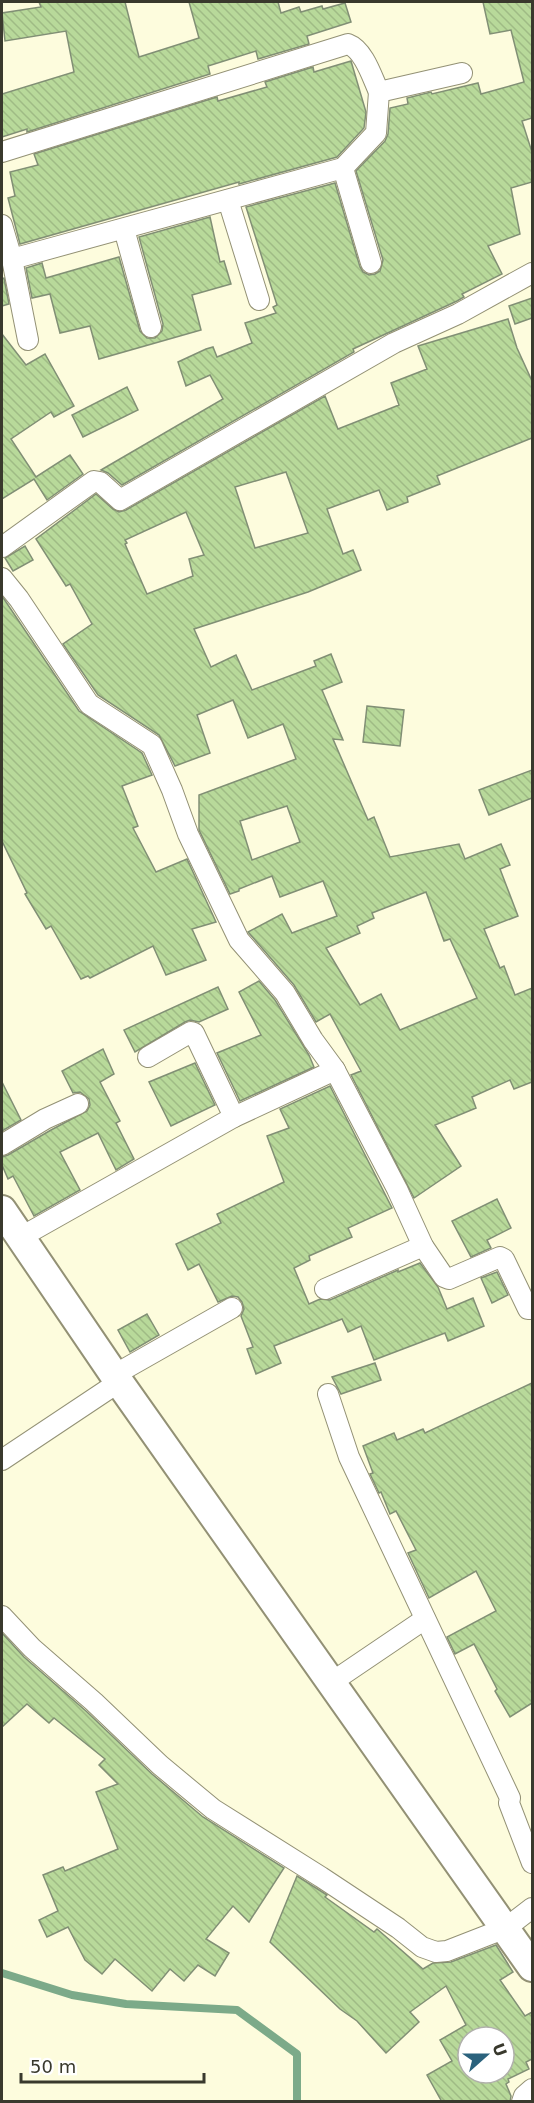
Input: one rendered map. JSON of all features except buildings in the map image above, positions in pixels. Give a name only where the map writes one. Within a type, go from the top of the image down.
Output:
[{"type":"street","points":[[2,152],[348,44],[355,48],[361,56],[379,92],[376,133],[343,168],[12,259]]},
{"type":"street","points":[[379,92],[462,74]]},
{"type":"street","points":[[343,168],[371,263]]},
{"type":"street","points":[[228,200],[259,300]]},
{"type":"street","points":[[2,225],[12,259],[28,340]]},
{"type":"street","points":[[124,229],[151,327]]},
{"type":"street","points":[[2,547],[94,482],[100,482],[120,500],[394,343],[458,314],[532,273]]},
{"type":"street","points":[[2,579],[19,599],[89,704],[152,745],[188,834],[239,940],[285,993],[313,1040],[335,1070],[397,1189],[423,1246],[447,1279],[500,1257],[504,1259],[528,1309],[532,1310]]},
{"type":"street","points":[[148,1058],[193,1032],[234,1117]]},
{"type":"street","points":[[21,1237],[234,1117],[335,1070]]},
{"type":"street","points":[[2,1145],[36,1124],[78,1104]]},
{"type":"street","points":[[2,1210],[117,1378],[532,1967]]},
{"type":"street","points":[[325,1289],[423,1246]]},
{"type":"street","points":[[2,1460],[117,1378],[232,1308]]},
{"type":"street","points":[[328,1394],[349,1457],[510,1798],[509,1803],[532,1863]]},
{"type":"street","points":[[2,1616],[32,1648],[94,1702],[160,1765],[213,1809],[398,1928],[422,1947],[436,1952],[447,1951],[506,1928],[532,1908]]},
{"type":"street","points":[[332,1682],[425,1619]]},
{"type":"street","points":[[522,2102],[524,2096],[532,2089]]},
{"type":"waterway","points":[[2,1973],[72,1995],[126,2004],[237,2010],[297,2054],[297,2102]]}]
